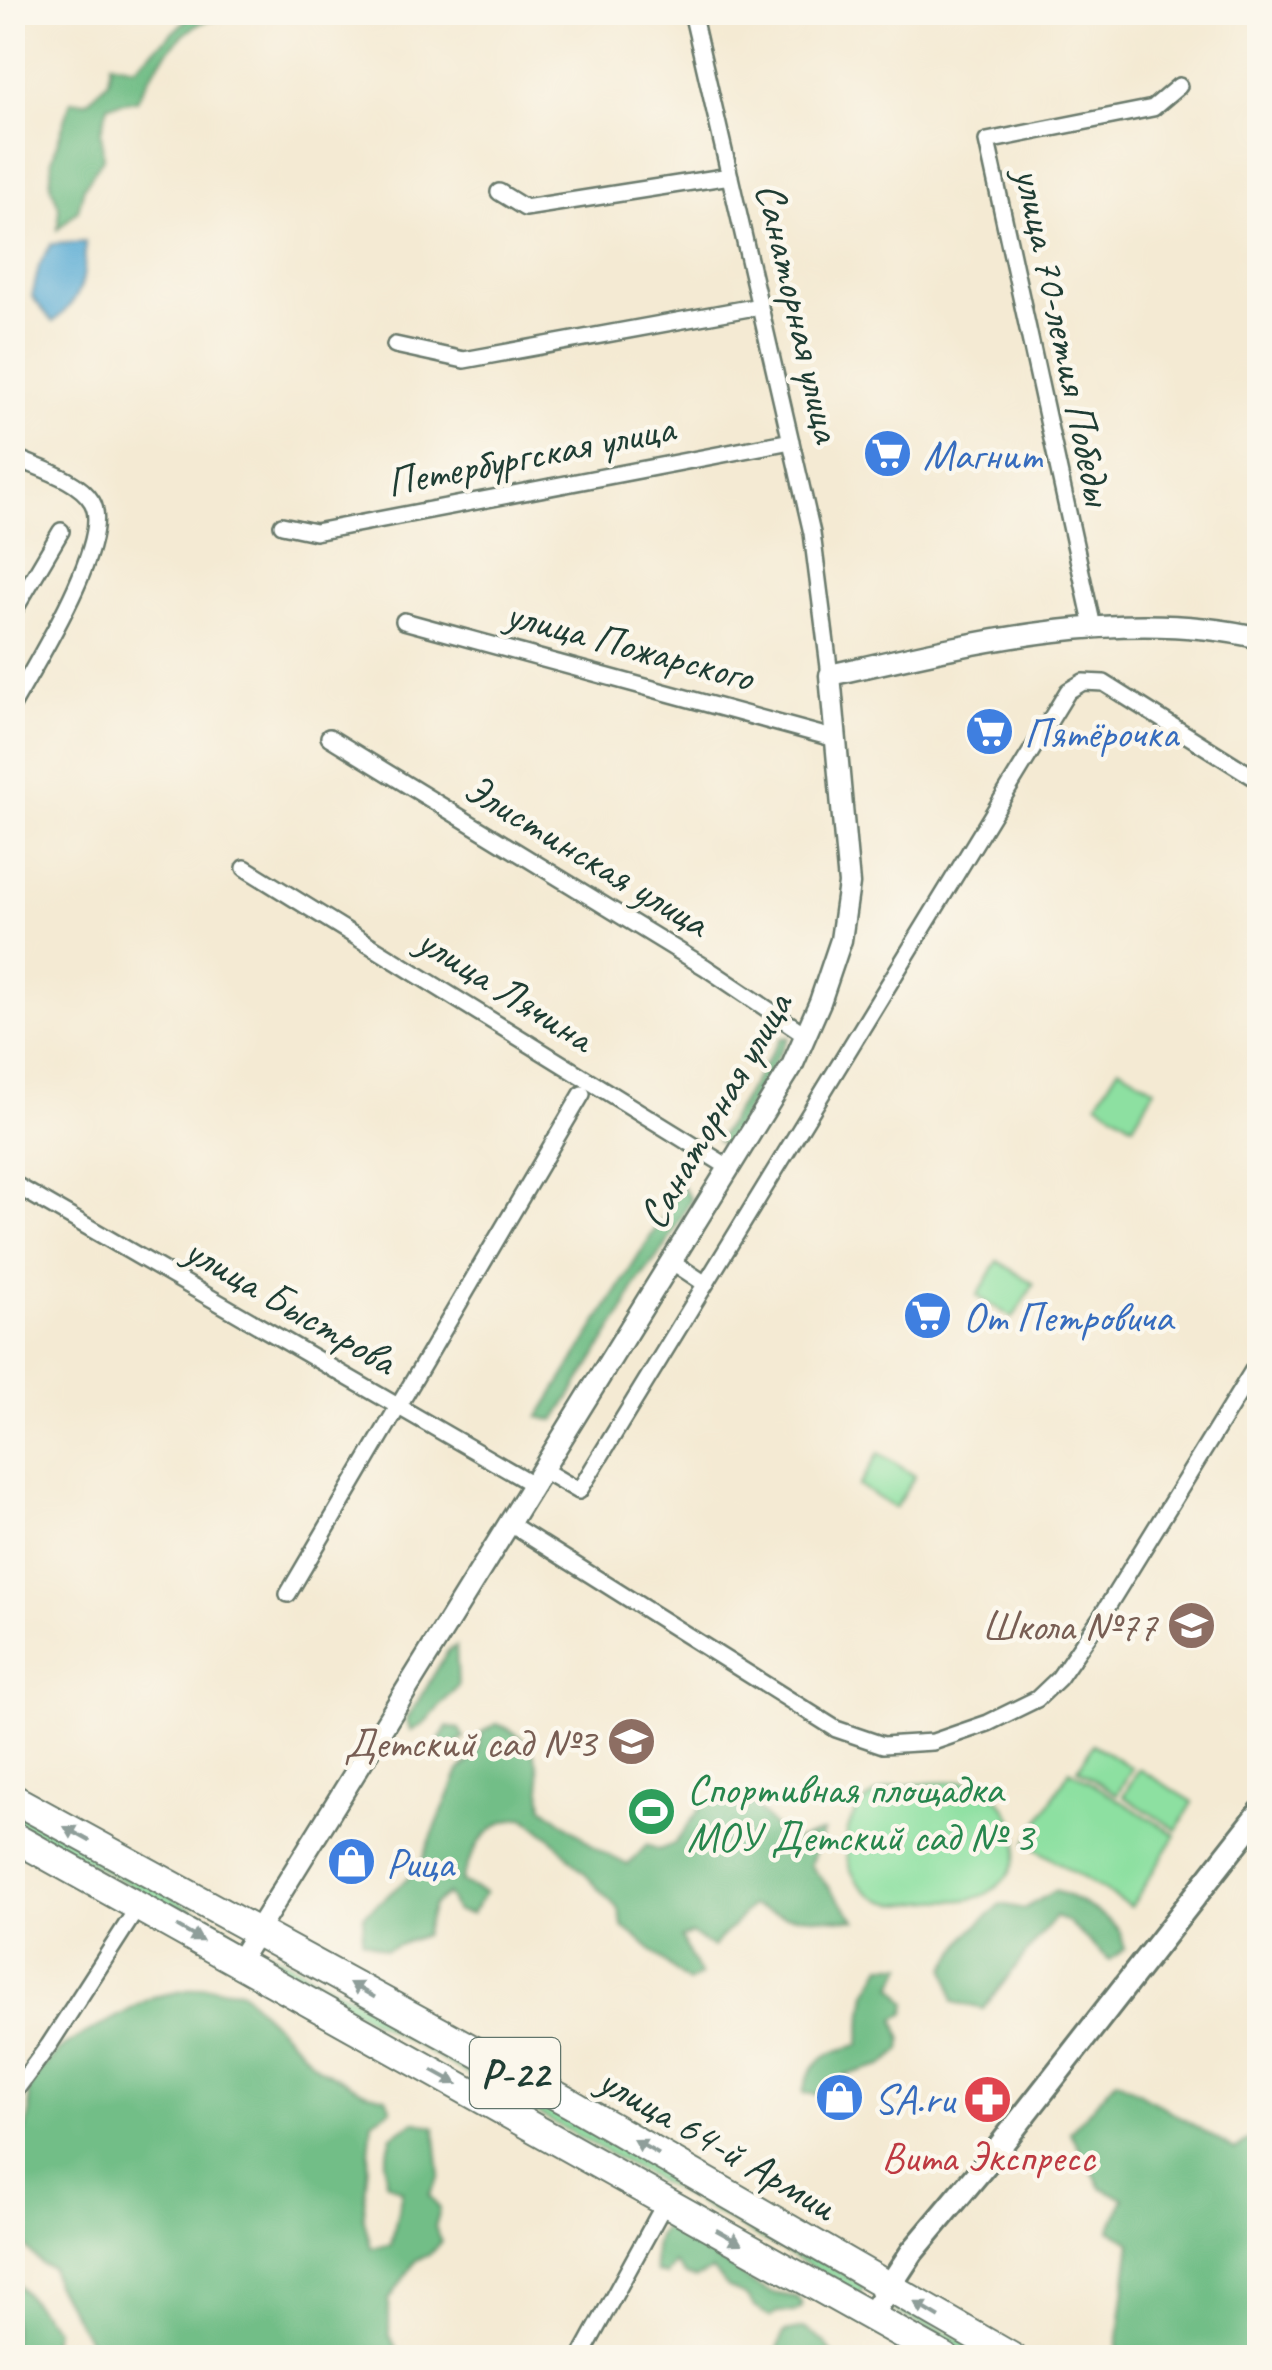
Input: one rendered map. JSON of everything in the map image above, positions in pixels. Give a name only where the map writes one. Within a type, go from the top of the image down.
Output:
[{"type":"highway","name":"улица 64-й Армии","points":[[12,1798],[570,2103],[1012,2358]]},
{"type":"highway","name":"улица 64-й Армии","points":[[12,1836],[140,1904],[945,2358]]},
{"type":"main road","points":[[870,2316],[912,2252],[1260,1813]]},
{"type":"street","name":"Санаторная улица","points":[[238,1962],[792,1066],[841,940],[849,884],[818,568],[692,12]]},
{"type":"street","name":"улица 70-летия Победы","points":[[1094,628],[987,141],[1152,108],[1180,86]]},
{"type":"street","points":[[499,192],[525,208],[730,176]]},
{"type":"street","points":[[396,345],[464,360],[760,306]]},
{"type":"street","name":"Петербургская улица","points":[[282,525],[315,532],[791,441]]},
{"type":"street","points":[[12,456],[79,487],[94,504],[97,524],[86,568],[14,700]]},
{"type":"street","points":[[12,614],[61,531]]},
{"type":"street","name":"улица Пожарского","points":[[404,621],[836,739]]},
{"type":"street","points":[[830,675],[975,646],[1094,628],[1152,624],[1213,628],[1260,638]]},
{"type":"street","points":[[671,1262],[704,1283],[1068,691],[1083,682],[1104,683],[1260,780]]},
{"type":"street","name":"Элистинская улица","points":[[329,737],[705,967],[806,1035]]},
{"type":"street","name":"улица Лячина","points":[[245,868],[730,1168]]},
{"type":"street","points":[[288,1594],[582,1094]]},
{"type":"street","name":"улица Быстрова","points":[[12,1183],[398,1406],[539,1478],[580,1492],[704,1283]]},
{"type":"street","points":[[510,1524],[836,1729],[884,1745],[933,1742],[1029,1704],[1059,1678],[1135,1564],[1260,1358]]},
{"type":"street","points":[[12,2096],[140,1904]]},
{"type":"street","points":[[580,2358],[666,2202]]},
{"type":"green space","points":[[195,12],[238,13],[189,30],[163,58],[137,100],[108,105],[101,131],[103,158],[84,187],[78,210],[58,229],[59,206],[50,184],[53,157],[71,101],[88,101],[108,81],[111,62],[135,67]]},
{"type":"green space","points":[[789,1037],[726,1146],[717,1141],[781,1038]]},
{"type":"green space","points":[[1119,1067],[1155,1089],[1133,1125],[1097,1102]]},
{"type":"green space","points":[[682,1186],[691,1199],[665,1247],[635,1285],[625,1309],[555,1421],[539,1417]]},
{"type":"green space","points":[[998,1261],[1034,1284],[1013,1318],[977,1296]]},
{"type":"green space","points":[[879,1453],[915,1476],[895,1508],[859,1486]]},
{"type":"green space","points":[[456,1646],[458,1686],[430,1717],[411,1731],[406,1721],[448,1651]]},
{"type":"green space","points":[[497,1724],[522,1739],[535,1756],[543,1807],[600,1851],[628,1865],[647,1845],[659,1850],[674,1844],[706,1801],[751,1801],[788,1842],[823,1832],[810,1865],[856,1920],[783,1915],[751,1906],[713,1947],[691,1934],[681,1938],[700,1975],[688,1982],[623,1927],[619,1910],[550,1837],[524,1817],[500,1824],[476,1848],[461,1882],[485,1893],[471,1914],[456,1911],[447,1894],[433,1905],[424,1935],[385,1950],[362,1939],[364,1915],[418,1870],[459,1771],[478,1753],[482,1732]]},
{"type":"green space","points":[[447,1727],[459,1729],[464,1738],[454,1747],[439,1750],[440,1738]]},
{"type":"green space","points":[[1093,1744],[1132,1768],[1117,1794],[1078,1769]]},
{"type":"green space","points":[[1139,1769],[1193,1802],[1177,1830],[1123,1796]]},
{"type":"green space","points":[[1070,1770],[1176,1835],[1131,1907],[1026,1843]]},
{"type":"green space","points":[[963,1781],[983,1788],[1010,1814],[1017,1848],[1003,1881],[980,1897],[967,1899],[899,1904],[872,1895],[859,1883],[846,1853],[851,1821],[860,1807],[874,1795],[894,1787]]},
{"type":"green space","points":[[13,1808],[233,1931],[234,1936],[224,1938],[13,1820]]},
{"type":"green space","points":[[1054,1891],[1108,1920],[1120,1932],[1125,1949],[1109,1960],[1068,1922],[1055,1917],[983,2009],[954,2002],[946,1968],[968,1934],[1001,1904],[1024,1909]]},
{"type":"green space","points":[[263,1948],[864,2286],[860,2294],[259,1957]]},
{"type":"green space","points":[[883,1965],[904,1965],[893,1986],[907,2003],[905,2013],[895,2019],[901,2050],[885,2064],[843,2076],[827,2096],[803,2093],[810,2072],[822,2059],[859,2045],[867,1993]]},
{"type":"green space","points":[[204,1987],[240,1990],[319,2068],[365,2092],[386,2097],[391,2109],[372,2121],[363,2216],[371,2248],[391,2245],[402,2191],[386,2182],[385,2161],[392,2136],[415,2121],[435,2127],[440,2176],[429,2195],[440,2209],[435,2227],[441,2241],[429,2255],[416,2260],[389,2300],[389,2335],[402,2357],[99,2357],[55,2284],[51,2268],[42,2265],[13,2233],[13,2170],[30,2114],[28,2090],[41,2068],[64,2046],[153,1997]]},
{"type":"green space","points":[[1117,2079],[1235,2150],[1259,2133],[1259,2357],[1116,2357],[1131,2242],[1110,2231],[1124,2198],[1101,2187],[1070,2132]]},
{"type":"green space","points":[[666,2225],[685,2228],[716,2260],[771,2293],[796,2297],[801,2307],[770,2317],[729,2288],[712,2270],[696,2278],[685,2275],[674,2263],[666,2275],[656,2272],[655,2246]]},
{"type":"green space","points":[[12,2278],[55,2329],[49,2357],[13,2357]]},
{"type":"green space","points":[[889,2301],[993,2357],[977,2357],[894,2310]]},
{"type":"green space","points":[[804,2328],[825,2343],[835,2357],[775,2357],[784,2332]]},
{"type":"water","points":[[85,242],[81,287],[53,322],[32,297],[39,266],[51,244]]},
{"type":"place","name":"Магнит","points":[[888,454]]},
{"type":"place","name":"Пятёрочка","points":[[989,732]]},
{"type":"place","name":"От Петровича","points":[[928,1316]]},
{"type":"place","name":"Школа №77","points":[[1192,1625]]},
{"type":"place","name":"Детский сад №3","points":[[631,1742]]},
{"type":"place","name":"Спортивная площадка МОУ Детский сад № 3","points":[[652,1812]]},
{"type":"place","name":"Рица","points":[[351,1862]]},
{"type":"place","name":"SA.ru","points":[[839,2098]]},
{"type":"place","name":"Вита Экспресс","points":[[988,2100]]}]
